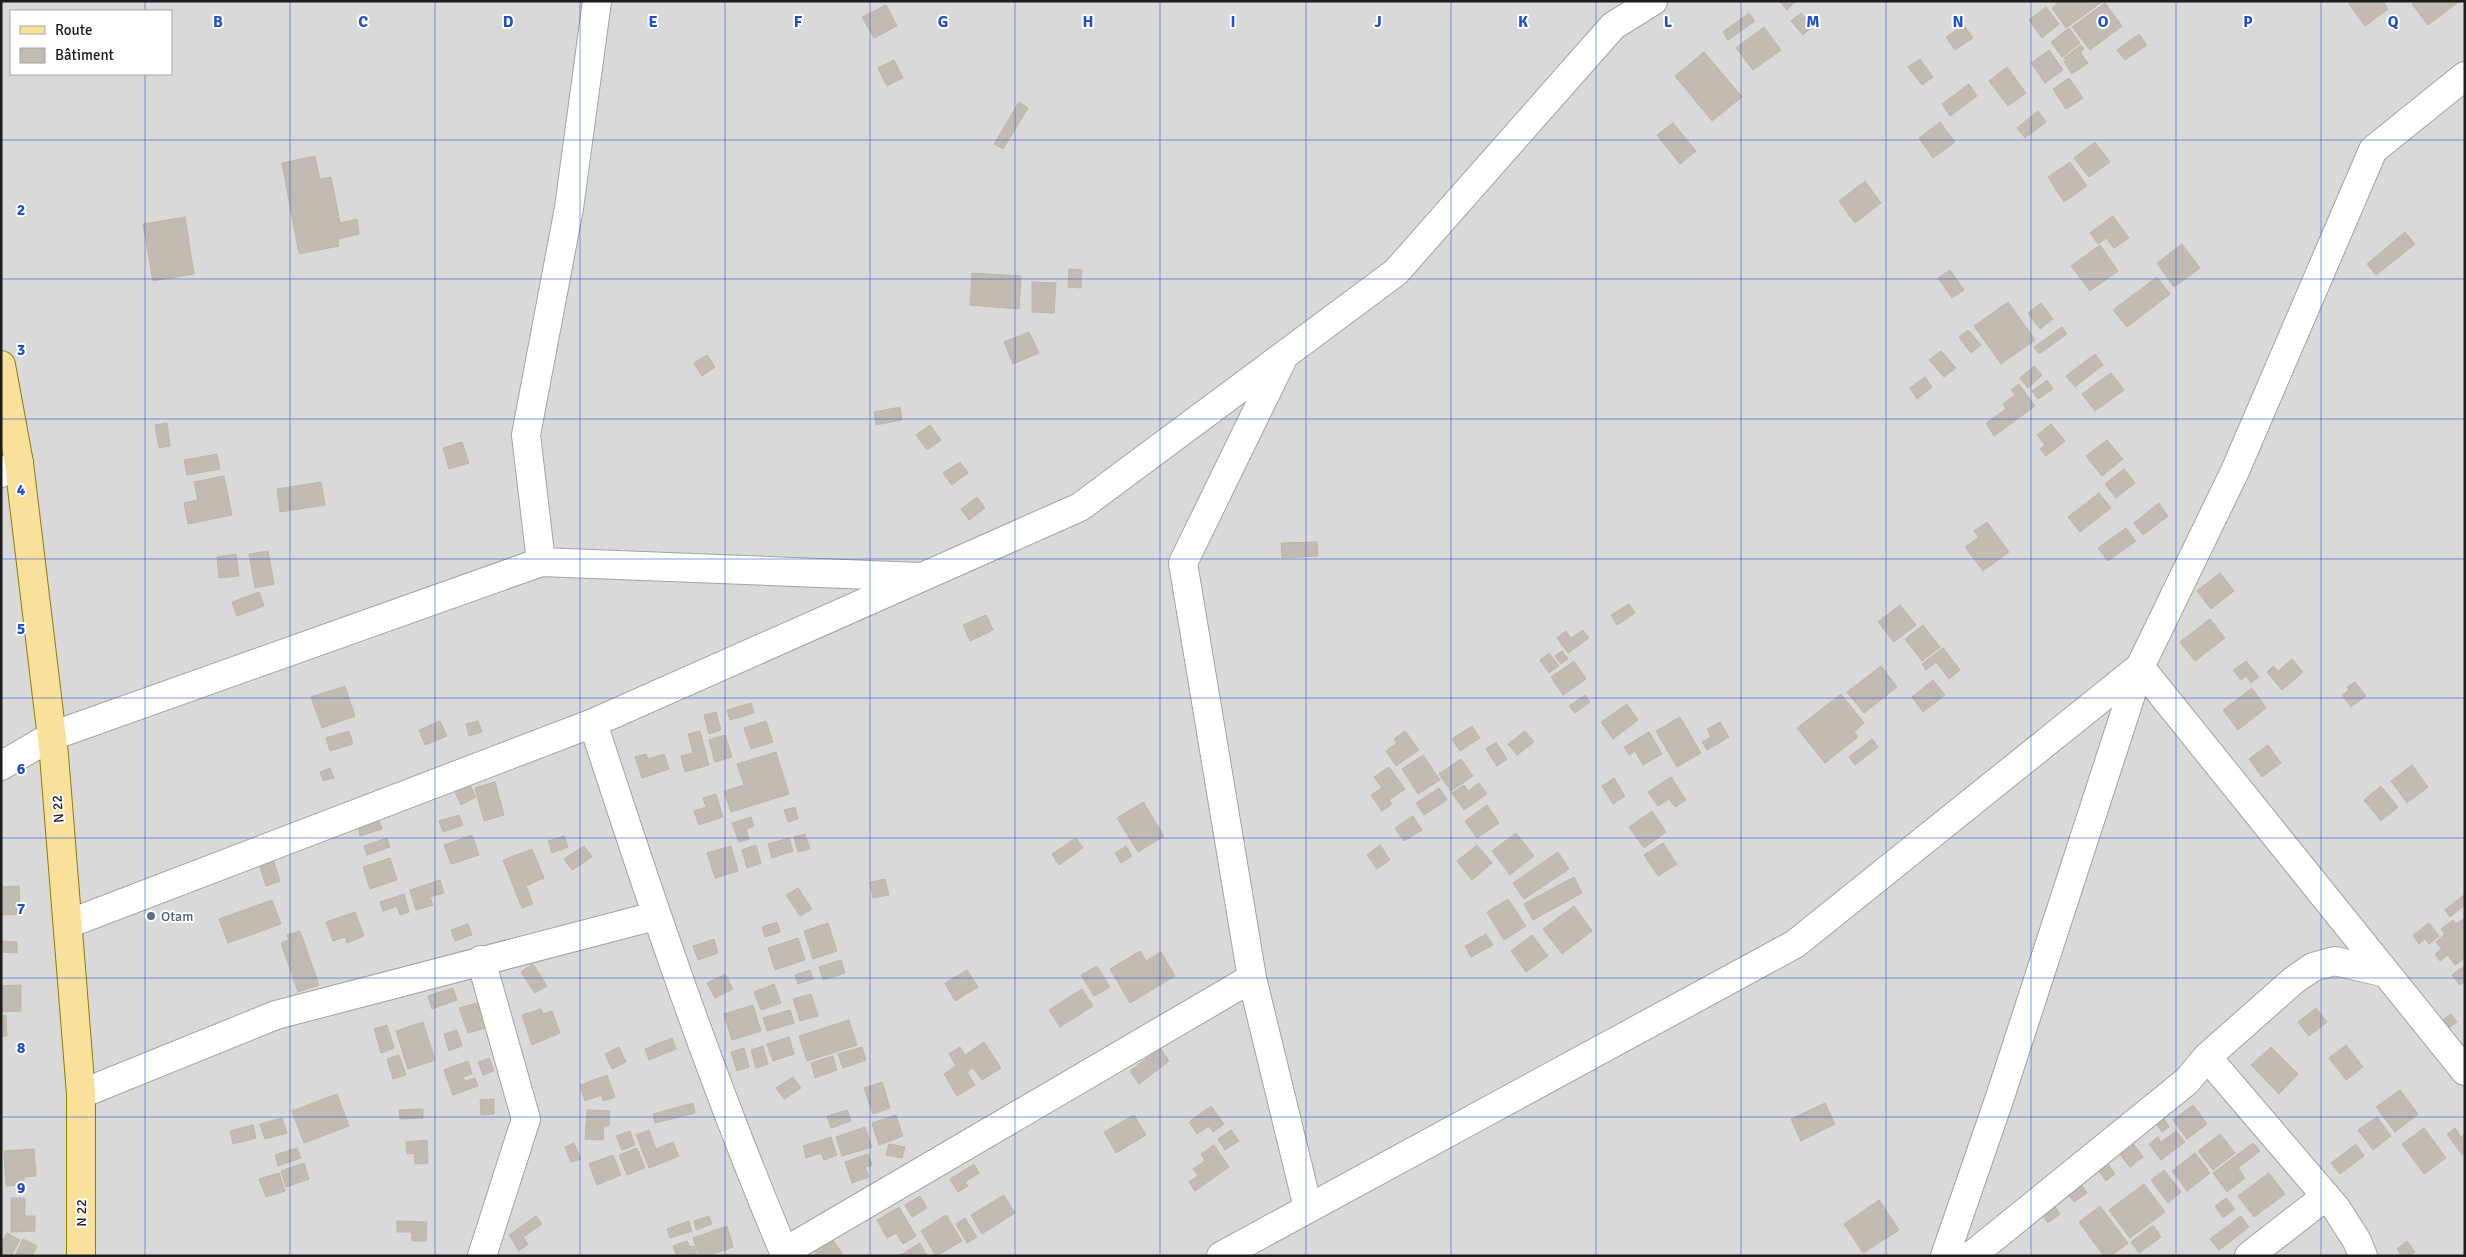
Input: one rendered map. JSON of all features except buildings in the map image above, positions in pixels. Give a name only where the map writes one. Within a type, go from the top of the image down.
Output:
[{"type":"main road","name":"N 22","points":[[1,365],[10,468],[52,736],[81,1094],[81,1255]]},
{"type":"street","points":[[541,562],[526,435],[569,208],[597,1]]},
{"type":"street","points":[[68,924],[593,723],[927,577],[1080,507],[1396,272],[1613,26],[1653,1]]},
{"type":"street","points":[[1945,1256],[2000,1097],[2140,667],[2235,471],[2373,150],[2465,76]]},
{"type":"street","points":[[1285,355],[1183,564],[1252,978],[1308,1208]]},
{"type":"street","points":[[1,766],[52,736],[541,562],[927,577]]},
{"type":"street","points":[[2140,667],[2465,1071]]},
{"type":"street","points":[[1221,1256],[1795,944],[2140,667]]},
{"type":"street","points":[[593,723],[655,916],[744,1157],[784,1252],[1252,978]]},
{"type":"street","points":[[81,1094],[276,1015],[655,916]]},
{"type":"street","points":[[481,960],[526,1119],[482,1256]]},
{"type":"street","points":[[1971,1256],[2187,1081],[2208,1057],[2294,980],[2313,967],[2335,962],[2386,973]]},
{"type":"street","points":[[2208,1057],[2326,1196],[2357,1241],[2363,1256]]},
{"type":"street","points":[[2249,1256],[2326,1196]]},
{"type":"shaded area","points":[[1,1],[2465,1],[2465,1256],[1,1256]]},
{"type":"place","name":"Otam","points":[[151,916]]}]
